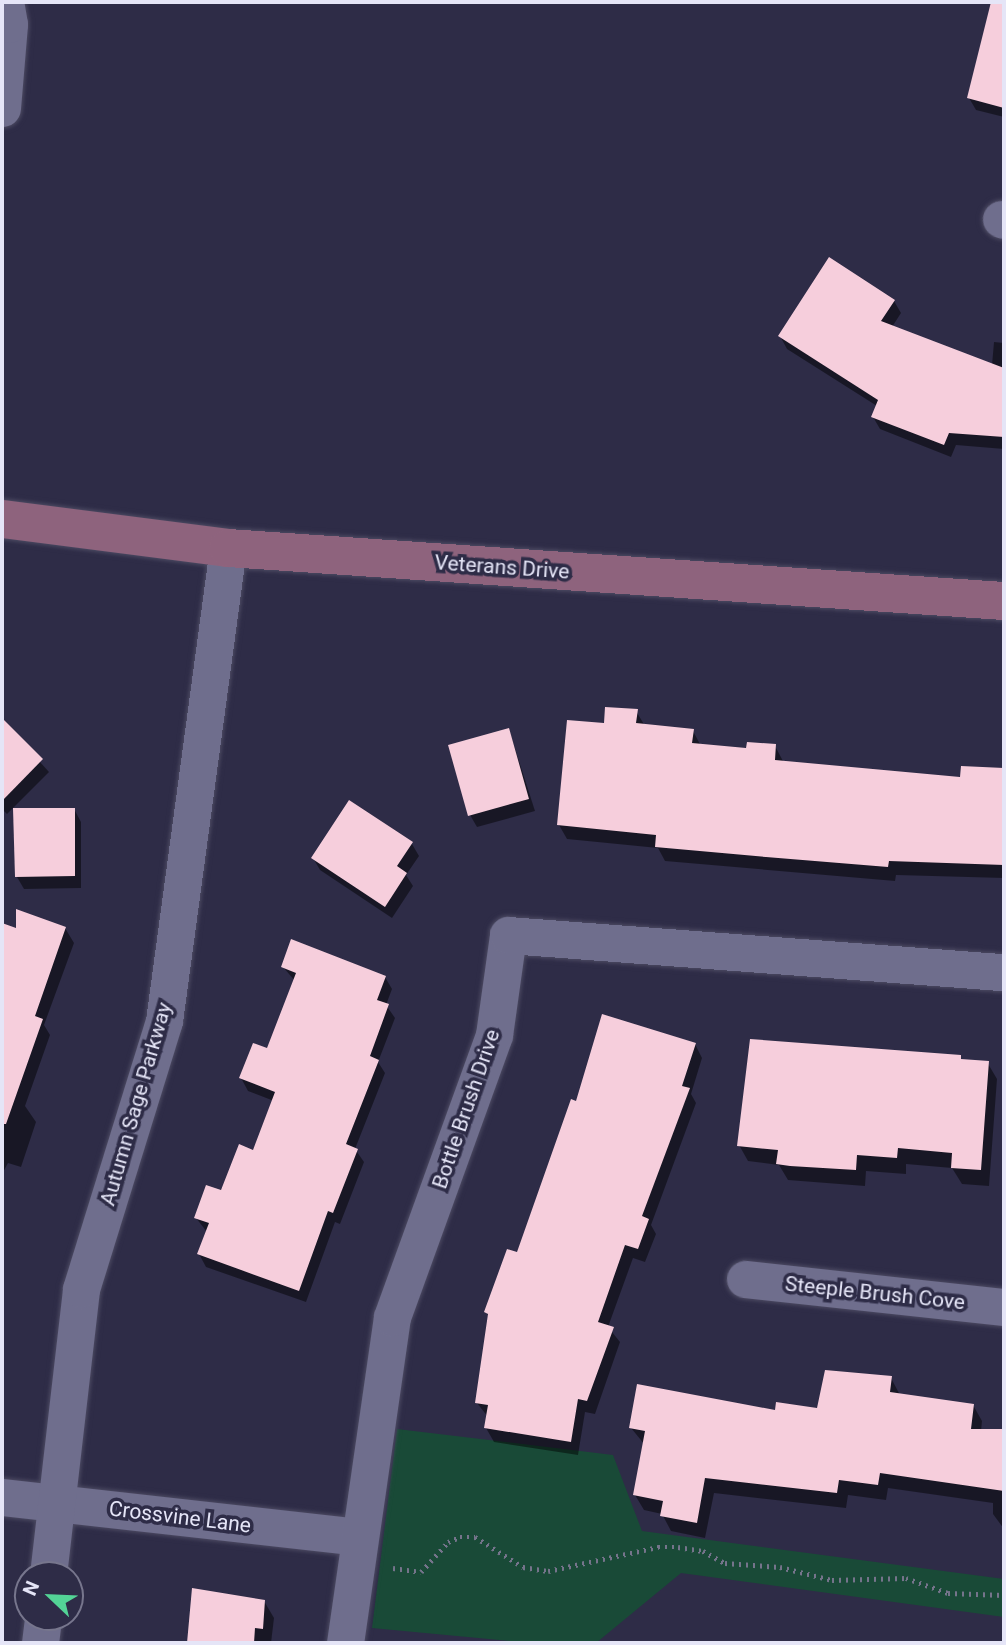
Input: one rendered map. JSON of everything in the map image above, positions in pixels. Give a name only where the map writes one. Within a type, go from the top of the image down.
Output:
[{"type":"main road","name":"Veterans Drive","points":[[2,519],[228,548],[1004,601]]},
{"type":"street","points":[[2,108],[9,24],[5,2]]},
{"type":"street","name":"Autumn Sage Parkway","points":[[50,1561],[81,1289],[164,1021],[228,548]]},
{"type":"street","name":"Bottle Brush Drive","points":[[345,1643],[358,1537],[392,1317],[494,1035],[508,935],[1004,972]]},
{"type":"street","name":"Steeple Brush Cove","points":[[745,1279],[1004,1307]]},
{"type":"street","name":"Crossvine Lane","points":[[2,1497],[358,1537]]},
{"type":"path","points":[[393,1568],[421,1572],[449,1542],[460,1537],[475,1537],[523,1567],[548,1571],[658,1547],[678,1547],[703,1551],[725,1563],[780,1567],[832,1580],[906,1578],[948,1593],[1004,1595]]},
{"type":"green space","points":[[397,1429],[613,1455],[642,1531],[1004,1579],[1004,1617],[681,1573],[596,1643],[532,1643],[372,1628]]},
{"type":"building","points":[[991,2],[1004,2],[1004,108],[967,98]]},
{"type":"building","points":[[829,257],[895,300],[881,321],[1004,368],[1004,437],[949,433],[944,445],[871,417],[878,400],[778,336]]},
{"type":"building","points":[[605,707],[638,709],[636,723],[694,729],[692,743],[746,748],[747,742],[776,744],[775,760],[960,777],[961,766],[1004,768],[1004,865],[889,861],[888,867],[766,857],[655,847],[656,835],[557,825],[567,720],[604,723]]},
{"type":"building","points":[[2,718],[43,759],[2,801]]},
{"type":"building","points":[[509,728],[529,799],[468,816],[448,745]]},
{"type":"building","points":[[349,800],[413,842],[397,866],[407,873],[385,907],[311,858]]},
{"type":"building","points":[[13,808],[75,808],[75,876],[15,877]]},
{"type":"building","points":[[16,909],[66,927],[35,1016],[43,1019],[6,1124],[2,1124],[2,923],[16,928]]},
{"type":"building","points":[[291,939],[386,976],[377,1000],[389,1004],[370,1056],[379,1060],[346,1144],[358,1149],[333,1213],[328,1211],[299,1291],[197,1254],[209,1223],[194,1218],[206,1185],[221,1190],[239,1144],[253,1150],[275,1092],[239,1078],[253,1043],[267,1048],[296,973],[281,967]]},
{"type":"building","points":[[602,1014],[696,1043],[682,1086],[690,1088],[642,1216],[649,1219],[638,1249],[625,1245],[598,1322],[614,1327],[587,1401],[578,1399],[571,1442],[484,1428],[488,1405],[475,1403],[488,1314],[484,1312],[507,1249],[517,1252],[571,1099],[576,1101]]},
{"type":"building","points":[[750,1039],[961,1055],[961,1059],[989,1061],[981,1170],[951,1168],[952,1153],[898,1148],[897,1158],[857,1155],[856,1170],[790,1166],[776,1164],[778,1150],[737,1146]]},
{"type":"building","points":[[825,1370],[892,1376],[890,1392],[974,1404],[971,1429],[1004,1429],[1004,1491],[880,1473],[878,1485],[839,1480],[837,1493],[705,1478],[697,1523],[660,1516],[663,1501],[633,1495],[645,1431],[629,1428],[637,1384],[775,1410],[776,1402],[817,1408]]},
{"type":"building","points":[[192,1588],[265,1600],[263,1629],[255,1628],[254,1643],[187,1643]]}]
